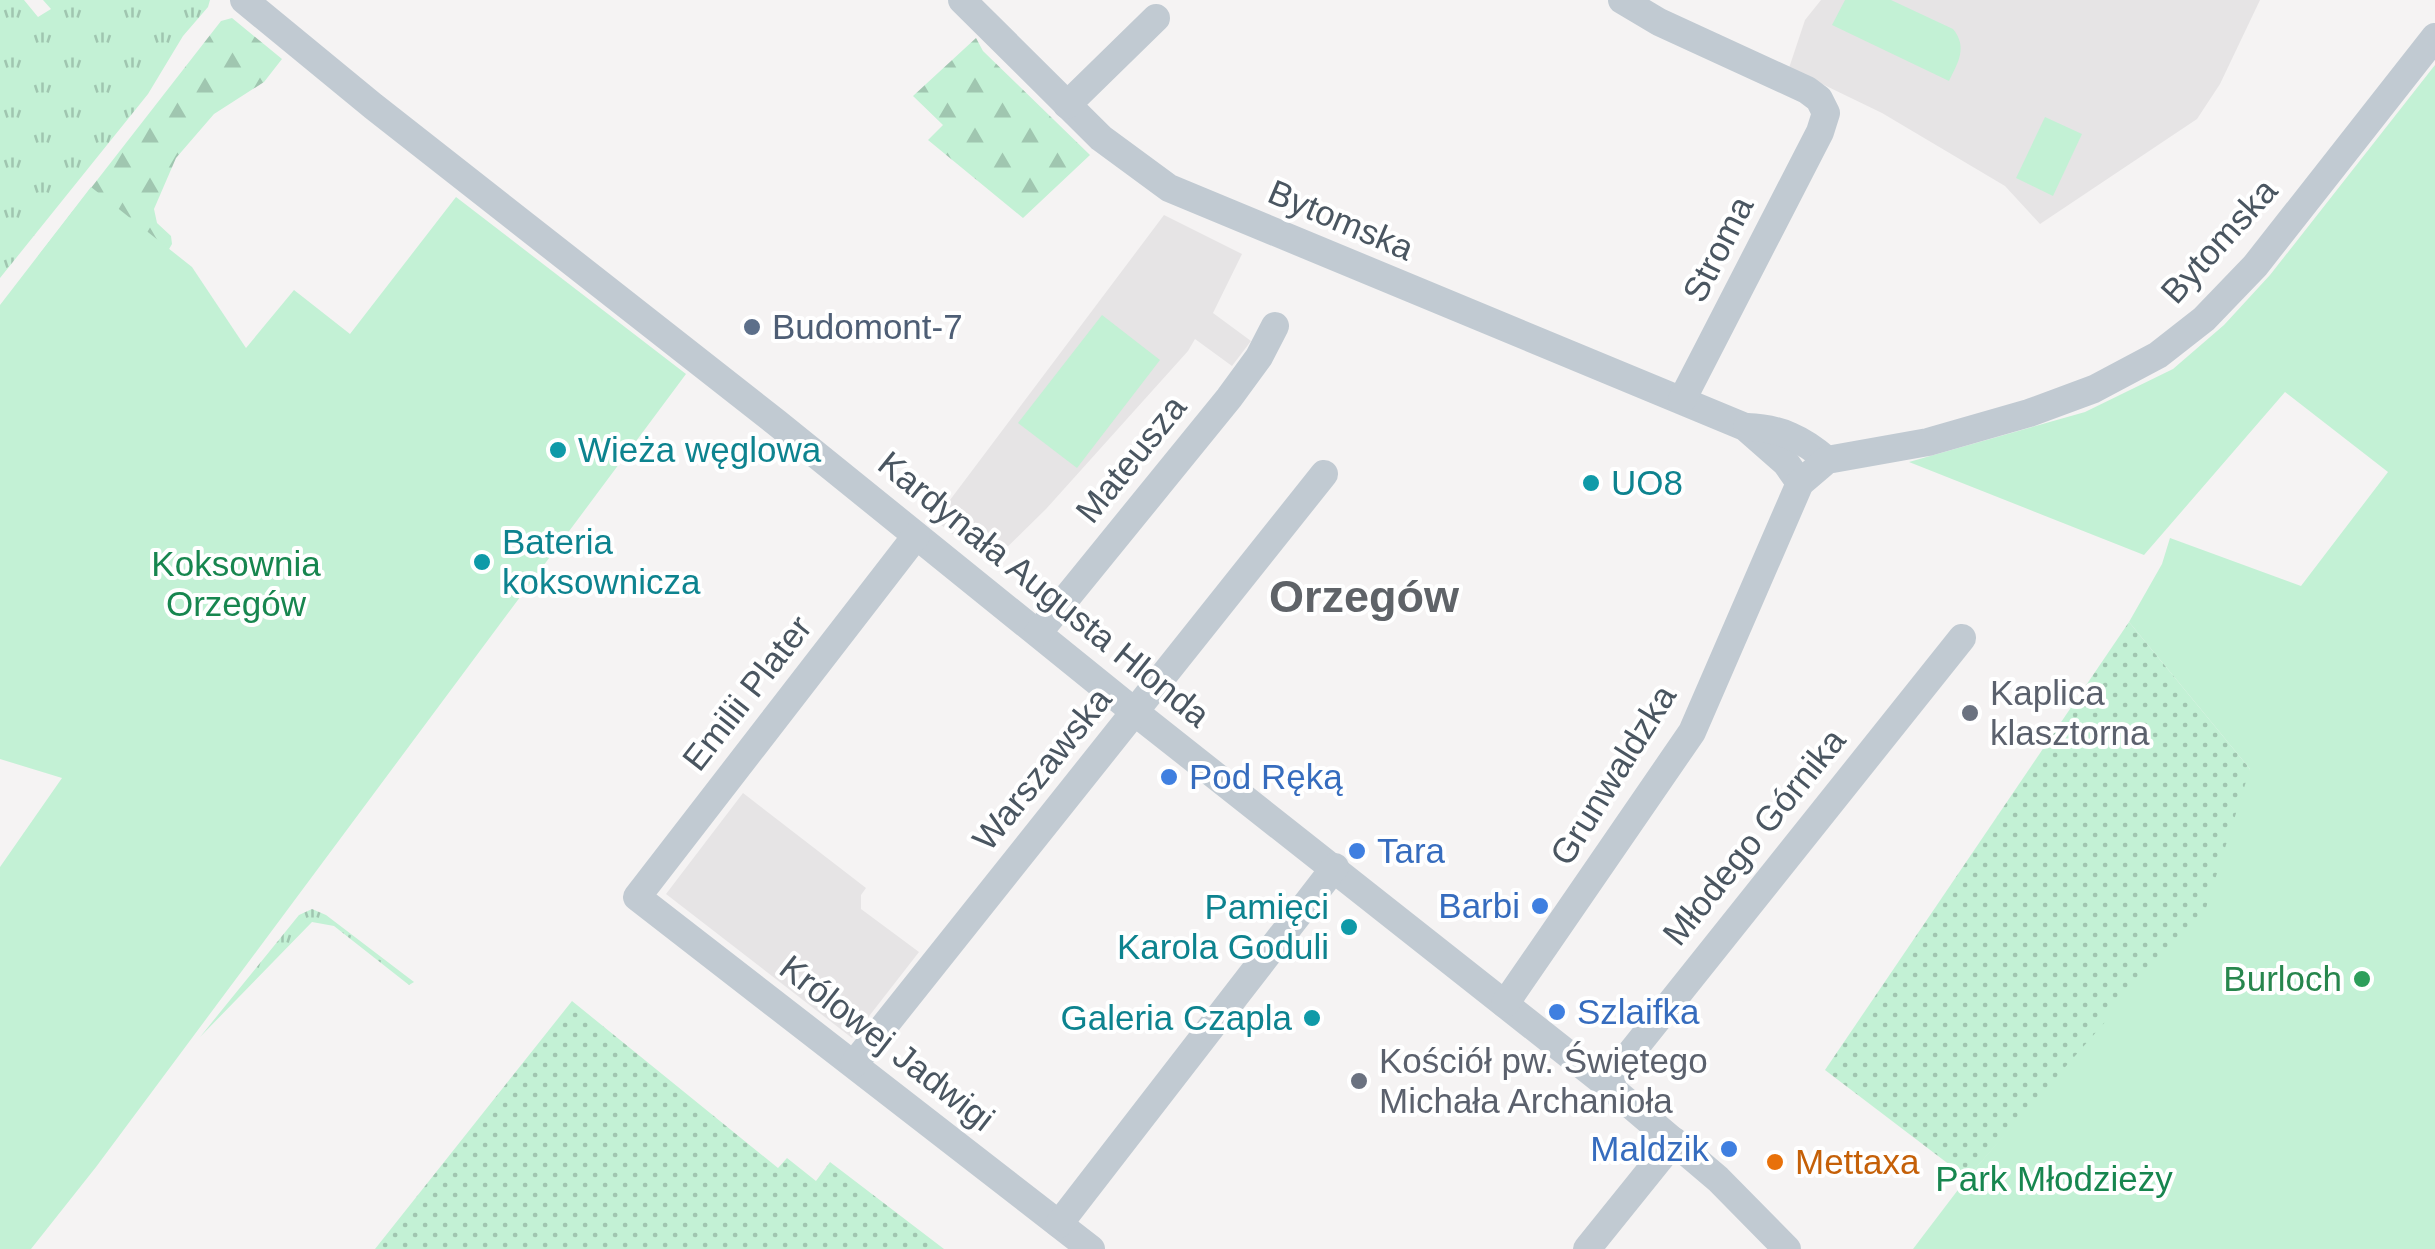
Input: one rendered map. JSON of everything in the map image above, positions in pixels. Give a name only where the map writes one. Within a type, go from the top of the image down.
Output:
[{"type":"street","name":"Kardynała Augusta Hlonda","points":[[244,0],[1606,1084],[1718,1179],[1787,1249]]},
{"type":"street","name":"Bytomska","points":[[962,0],[1102,138],[1168,188],[1745,427],[1786,462],[1814,470],[2029,413],[2094,389],[2158,355],[2204,319],[2256,266],[2435,37]]},
{"type":"street","name":"Stroma","points":[[1622,0],[1659,22],[1806,90],[1819,100],[1826,114],[1682,400]]},
{"type":"street","points":[[1066,104],[1156,18]]},
{"type":"street","name":"Mateusza","points":[[1038,633],[1228,398],[1259,357],[1275,326]]},
{"type":"street","name":"Grunwaldzka","points":[[1506,1004],[1692,732],[1814,470]]},
{"type":"street","name":"Warszawska","points":[[854,1064],[1324,474]]},
{"type":"street","name":"Emilii Plater","points":[[637,897],[916,536]]},
{"type":"street","name":"Młodego Górnika","points":[[1606,1084],[1962,638]]},
{"type":"street","points":[[1059,1224],[1335,867]]},
{"type":"street","name":"Królowej Jadwigi","points":[[637,897],[1091,1249]]},
{"type":"street","points":[[1588,1249],[1674,1141]]},
{"type":"shaded area","points":[[1821,0],[2260,0],[2220,84],[2197,119],[2040,224],[2005,186],[1882,113],[1789,68],[1805,20]]},
{"type":"shaded area","points":[[1164,215],[1242,254],[1213,313],[1251,341],[1232,366],[1195,339],[1046,509],[990,564],[935,520]]},
{"type":"shaded area","points":[[743,793],[866,888],[861,895],[861,909],[919,952],[852,1038],[666,894]]},
{"type":"green space","points":[[0,0],[24,0],[38,17],[51,9],[43,0],[210,0],[148,94],[0,278]]},
{"type":"green space","points":[[1845,0],[1891,0],[1953,29],[1961,49],[1949,81],[1832,25]]},
{"type":"green space","points":[[232,18],[282,59],[264,82],[214,114],[176,158],[154,209],[157,223],[171,236],[172,244],[162,261],[38,256],[221,21]]},
{"type":"green space","points":[[976,38],[983,51],[1090,155],[1023,218],[928,140],[943,125],[913,96]]},
{"type":"green space","name":"Park Młodzieży","points":[[2435,65],[2435,1249],[1913,1249],[1967,1178],[2043,1090],[2250,769],[2129,622],[2162,564],[2170,538],[2301,586],[2388,472],[2285,392],[2144,555],[1909,462],[2085,412],[2173,369],[2224,325],[2270,275]]},
{"type":"green space","points":[[2045,117],[2082,134],[2053,196],[2016,178]]},
{"type":"green space","name":"Koksownia Orzegów","points":[[91,187],[192,267],[246,348],[294,290],[350,334],[456,197],[686,374],[96,1167],[31,1249],[0,1249],[0,867],[62,778],[0,759],[0,305]]},
{"type":"green space","points":[[1102,315],[1160,360],[1077,468],[1018,423]]},
{"type":"green space","points":[[2129,622],[2250,769],[2206,908],[1967,1178],[1825,1070]]},
{"type":"green space","points":[[312,909],[326,915],[414,982],[409,985],[334,926],[312,922],[200,1037],[299,915]]},
{"type":"green space","points":[[572,1001],[778,1168],[787,1158],[816,1181],[830,1162],[944,1249],[375,1249]]},
{"type":"place","name":"Budomont-7","points":[[752,327]]},
{"type":"place","name":"Wieża węglowa","points":[[558,450]]},
{"type":"place","name":"UO8","points":[[1591,483]]},
{"type":"place","name":"Bateria koksownicza","points":[[482,562]]},
{"type":"place","name":"Kaplica klasztorna","points":[[1970,713]]},
{"type":"place","name":"Pod Ręką","points":[[1169,777]]},
{"type":"place","name":"Tara","points":[[1357,851]]},
{"type":"place","name":"Barbi","points":[[1540,906]]},
{"type":"place","name":"Pamięci Karola Goduli","points":[[1349,927]]},
{"type":"place","name":"Burloch","points":[[2362,979]]},
{"type":"place","name":"Szlaifka","points":[[1557,1012]]},
{"type":"place","name":"Galeria Czapla","points":[[1312,1018]]},
{"type":"place","name":"Kościół pw. Świętego Michała Archanioła","points":[[1359,1081]]},
{"type":"place","name":"Maldzik","points":[[1729,1149]]},
{"type":"place","name":"Mettaxa","points":[[1775,1162]]},
{"type":"district","name":"Orzegów","points":[[1364,596]]}]
